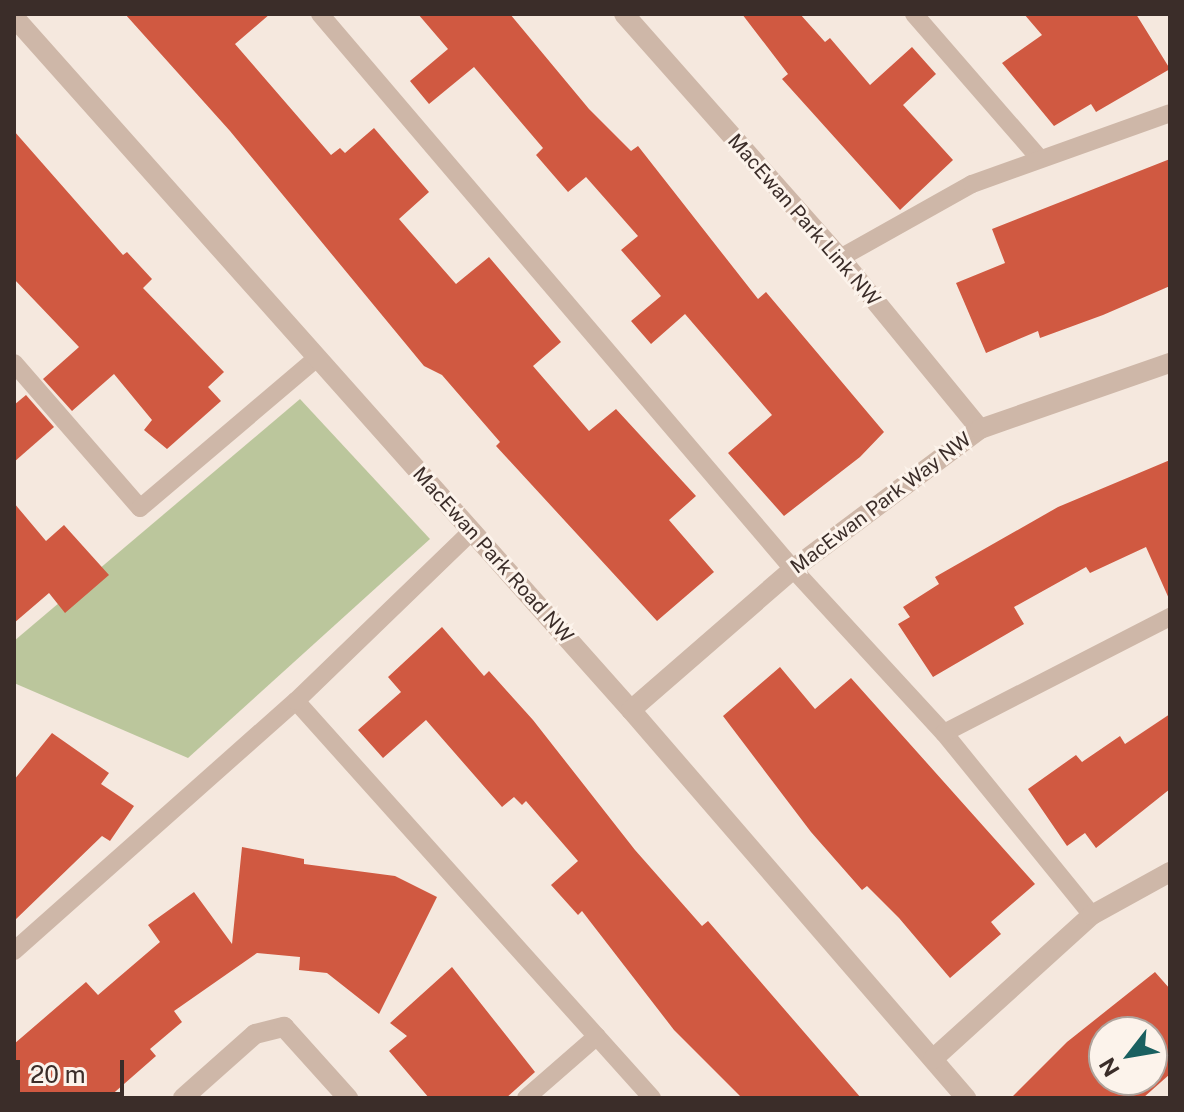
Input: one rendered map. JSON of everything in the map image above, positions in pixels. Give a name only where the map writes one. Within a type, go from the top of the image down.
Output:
[{"type":"street","name":"MacEwan Park Link NW","points":[[624,14],[840,258],[980,429]]},
{"type":"street","name":"MacEwan Park Road NW","points":[[14,17],[631,710],[966,1098]]},
{"type":"street","name":"MacEwan Park Way NW","points":[[631,710],[793,569],[980,429],[1170,363]]},
{"type":"street","points":[[933,1059],[1092,915],[1170,872]]},
{"type":"street","points":[[183,1098],[255,1034],[284,1027],[348,1098]]},
{"type":"lane","points":[[320,14],[793,569],[944,733],[1092,915]]},
{"type":"lane","points":[[914,14],[1039,158]]},
{"type":"lane","points":[[840,258],[972,184],[1170,113]]},
{"type":"lane","points":[[14,363],[140,508],[317,358]]},
{"type":"lane","points":[[14,951],[296,701],[472,531]]},
{"type":"lane","points":[[944,733],[1170,617]]},
{"type":"lane","points":[[296,701],[652,1098]]},
{"type":"lane","points":[[526,1098],[597,1036]]},
{"type":"green space","points":[[300,399],[430,539],[188,758],[14,683],[14,641]]},
{"type":"building","points":[[125,14],[270,14],[235,44],[331,155],[340,148],[345,153],[374,128],[429,192],[399,219],[456,284],[489,257],[561,342],[533,366],[589,431],[616,409],[696,496],[669,520],[714,572],[657,621],[496,446],[500,442],[442,375],[424,366],[230,131]]},
{"type":"building","points":[[418,14],[510,14],[589,109],[631,151],[638,146],[758,299],[766,292],[884,432],[860,457],[784,516],[728,453],[772,415],[685,314],[651,344],[631,321],[661,296],[621,250],[638,236],[586,177],[568,192],[536,155],[543,148],[474,67],[429,104],[410,81],[448,49]]},
{"type":"building","points":[[742,14],[800,14],[825,42],[830,38],[870,85],[912,47],[936,74],[903,105],[953,160],[900,210],[782,79],[788,74]]},
{"type":"building","points":[[1024,14],[1136,14],[1170,69],[1096,112],[1091,104],[1054,126],[1002,63],[1042,35]]},
{"type":"building","points":[[14,131],[123,255],[127,252],[152,279],[143,288],[224,372],[208,387],[221,401],[167,449],[144,430],[152,420],[114,374],[72,411],[43,379],[79,347],[14,279]]},
{"type":"building","points":[[1170,159],[1170,286],[1040,338],[1038,331],[986,353],[956,283],[1005,263],[992,229]]},
{"type":"building","points":[[26,395],[54,427],[14,462],[14,405]]},
{"type":"building","points":[[1170,460],[1170,601],[1146,547],[1090,573],[1086,567],[1014,607],[1024,624],[933,677],[898,624],[910,617],[903,607],[939,584],[935,577],[1058,507]]},
{"type":"building","points":[[14,503],[46,541],[64,525],[109,575],[65,613],[49,593],[14,623]]},
{"type":"building","points":[[442,627],[484,676],[489,671],[533,720],[635,850],[702,926],[708,921],[861,1098],[742,1098],[674,1030],[582,911],[578,915],[551,885],[578,861],[526,801],[522,805],[514,797],[502,807],[426,720],[383,758],[358,730],[401,692],[388,677]]},
{"type":"building","points":[[780,667],[815,709],[851,678],[1035,884],[991,922],[1001,934],[950,978],[899,918],[867,886],[862,890],[811,832],[723,716]]},
{"type":"building","points":[[1170,714],[1170,789],[1096,848],[1085,833],[1067,846],[1028,789],[1076,755],[1082,762],[1120,736],[1125,744]]},
{"type":"building","points":[[52,733],[109,773],[101,784],[134,806],[110,841],[102,836],[14,921],[14,780]]},
{"type":"building","points":[[242,847],[304,859],[304,864],[395,876],[437,897],[379,1014],[327,973],[299,970],[300,957],[257,953],[174,1011],[182,1022],[150,1049],[156,1056],[108,1098],[14,1098],[14,1044],[86,982],[98,995],[160,942],[148,925],[194,892],[232,944]]},
{"type":"building","points":[[452,967],[535,1072],[506,1098],[429,1098],[389,1051],[407,1036],[390,1023]]},
{"type":"building","points":[[1155,972],[1170,989],[1168,1076],[1168,1016],[1100,1016]]},
{"type":"building","points":[[1088,1025],[1088,1096],[1145,1096],[1143,1098],[1011,1098]]}]
